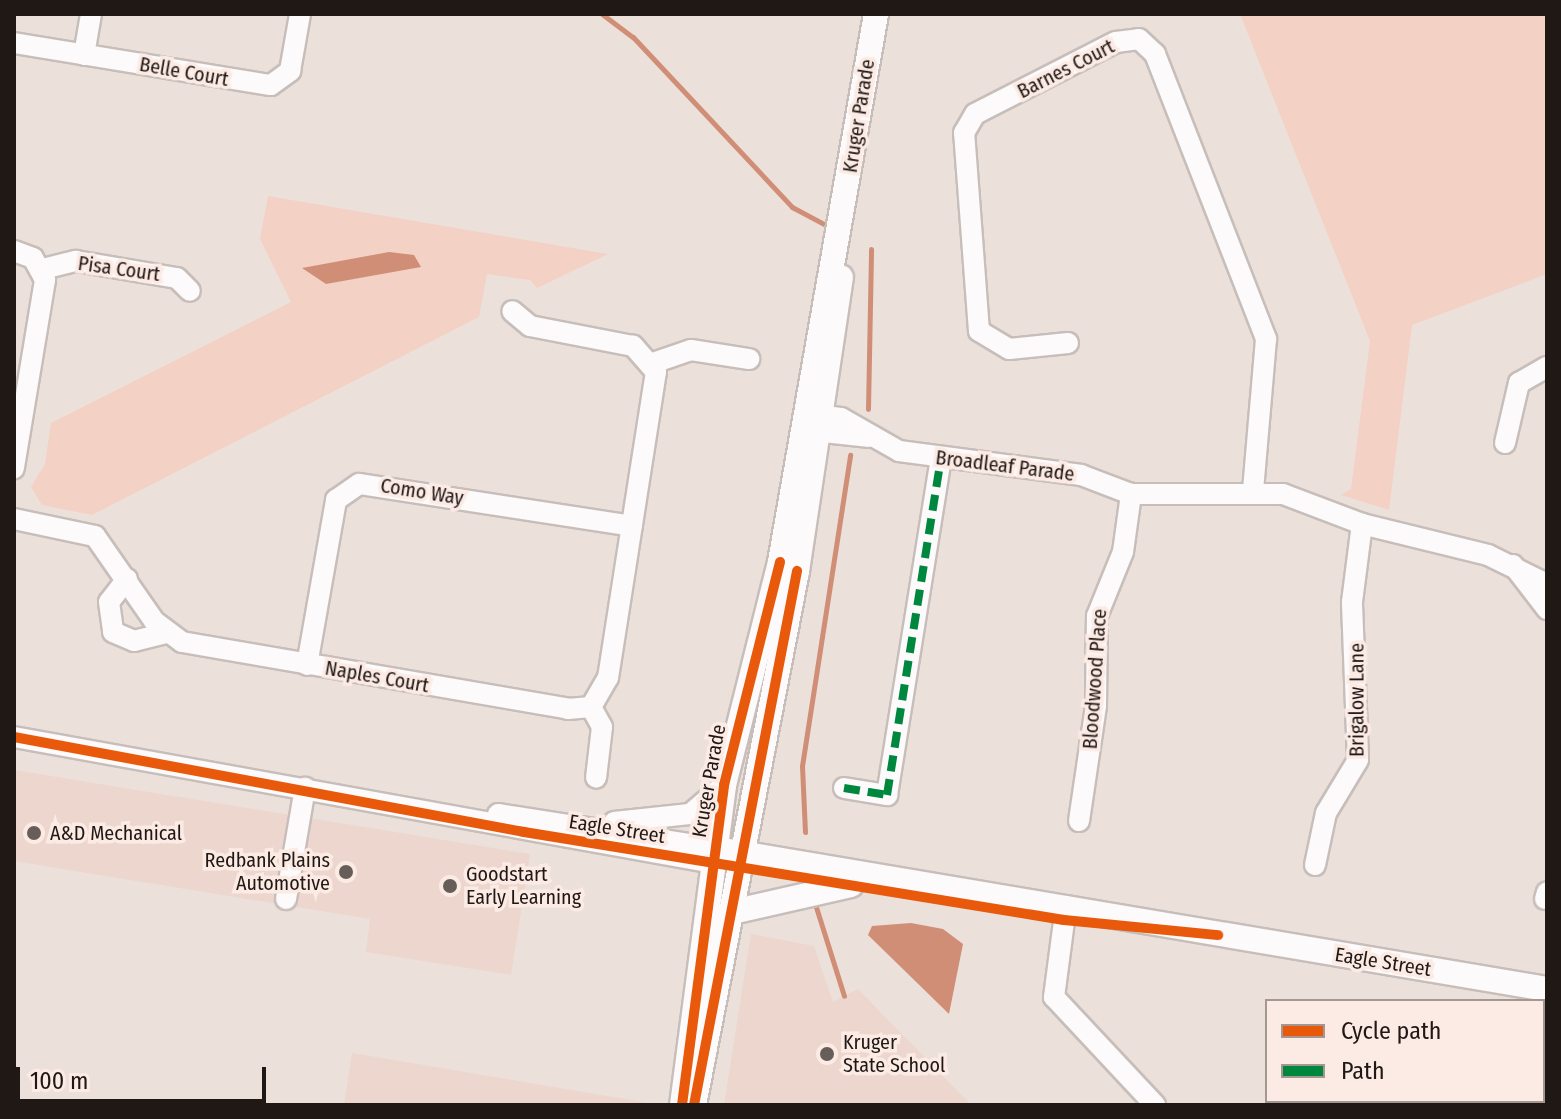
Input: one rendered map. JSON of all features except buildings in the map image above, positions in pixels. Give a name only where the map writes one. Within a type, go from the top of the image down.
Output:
[{"type":"street","points":[[84,55],[91,14]]},
{"type":"street","name":"Belle Court","points":[[14,43],[271,85],[290,71],[300,14]]},
{"type":"street","name":"Kruger Parade","points":[[694,1105],[741,860],[876,14]]},
{"type":"street","name":"Barnes Court","points":[[1068,343],[1009,349],[979,331],[964,133],[975,114],[1116,42],[1139,39],[1155,54],[1266,339],[1253,492]]},
{"type":"street","points":[[14,251],[43,269],[14,468]]},
{"type":"street","name":"Pisa Court","points":[[43,269],[76,261],[177,278],[190,291]]},
{"type":"street","points":[[512,311],[530,326],[633,346],[653,363]]},
{"type":"street","points":[[653,363],[691,350],[749,359]]},
{"type":"street","points":[[596,778],[602,727],[591,707],[605,690],[632,526],[653,363]]},
{"type":"street","points":[[1505,443],[1519,383],[1547,367]]},
{"type":"street","name":"Broadleaf Parade","points":[[812,423],[841,418],[868,437],[941,459],[1081,475],[1131,494],[1201,499],[1253,492],[1283,494],[1362,524],[1513,565],[1547,584]]},
{"type":"street","name":"Kruger Parade","points":[[682,1105],[724,785],[812,423]]},
{"type":"street","points":[[844,788],[887,795],[941,459]]},
{"type":"street","name":"Como Way","points":[[307,665],[336,500],[359,484],[632,526]]},
{"type":"street","name":"Bloodwood Place","points":[[1079,821],[1096,706],[1097,616],[1123,552],[1131,494]]},
{"type":"street","points":[[14,519],[95,536],[166,633]]},
{"type":"street","name":"Brigalow Lane","points":[[1315,865],[1326,813],[1358,760],[1352,602],[1362,524]]},
{"type":"street","points":[[1513,565],[1547,609]]},
{"type":"street","name":"Naples Court","points":[[127,579],[109,602],[113,632],[134,641],[166,633],[206,649],[568,709],[591,707]]},
{"type":"street","name":"Eagle Street","points":[[14,737],[434,811],[1065,913]]},
{"type":"street","points":[[563,823],[690,814],[724,785]]},
{"type":"street","points":[[286,899],[305,788]]},
{"type":"street","name":"Eagle Street","points":[[434,811],[563,823],[714,856]]},
{"type":"street","name":"Eagle Street","points":[[741,860],[851,885],[1218,935],[1547,989]]},
{"type":"street","points":[[732,912],[851,885]]},
{"type":"street","points":[[1065,913],[1054,997],[1155,1105]]},
{"type":"shaded area","points":[[1240,14],[1547,14],[1547,274],[1412,325],[1389,510],[1341,495],[1351,489],[1370,341]]},
{"type":"shaded area","points":[[268,196],[608,254],[537,288],[530,280],[487,274],[479,317],[92,515],[42,505],[31,487],[45,464],[51,423],[291,302],[260,239]]},
{"type":"shaded area","points":[[389,252],[414,255],[421,267],[326,284],[302,268]]},
{"type":"shaded area","points":[[14,770],[530,854],[511,975],[366,952],[370,919],[14,861]]},
{"type":"shaded area","points":[[911,923],[943,929],[963,944],[949,1014],[868,935],[872,926]]},
{"type":"shaded area","name":"Kruger State School","points":[[751,934],[814,946],[833,1002],[858,989],[971,1105],[724,1105]]},
{"type":"shaded area","points":[[352,1053],[649,1103],[649,1105],[344,1105]]},
{"type":"waterway","points":[[602,14],[633,37],[792,207],[826,225]]},
{"type":"waterway","points":[[868,409],[871,249]]},
{"type":"waterway","points":[[805,832],[802,766],[850,455]]},
{"type":"waterway","points":[[816,907],[844,996]]},
{"type":"marked path","points":[[844,788],[887,795],[941,459]]},
{"type":"cycle path","points":[[682,1105],[724,785],[780,562]]},
{"type":"cycle path","points":[[694,1105],[797,571]]},
{"type":"cycle path","points":[[14,737],[524,832],[1064,920],[1218,935]]},
{"type":"place","name":"A&D Mechanical","points":[[34,833]]},
{"type":"place","name":"Redbank Plains Automotive","points":[[346,872]]},
{"type":"place","name":"Goodstart Early Learning","points":[[450,886]]},
{"type":"place","name":"Kruger State School","points":[[827,1054]]}]
